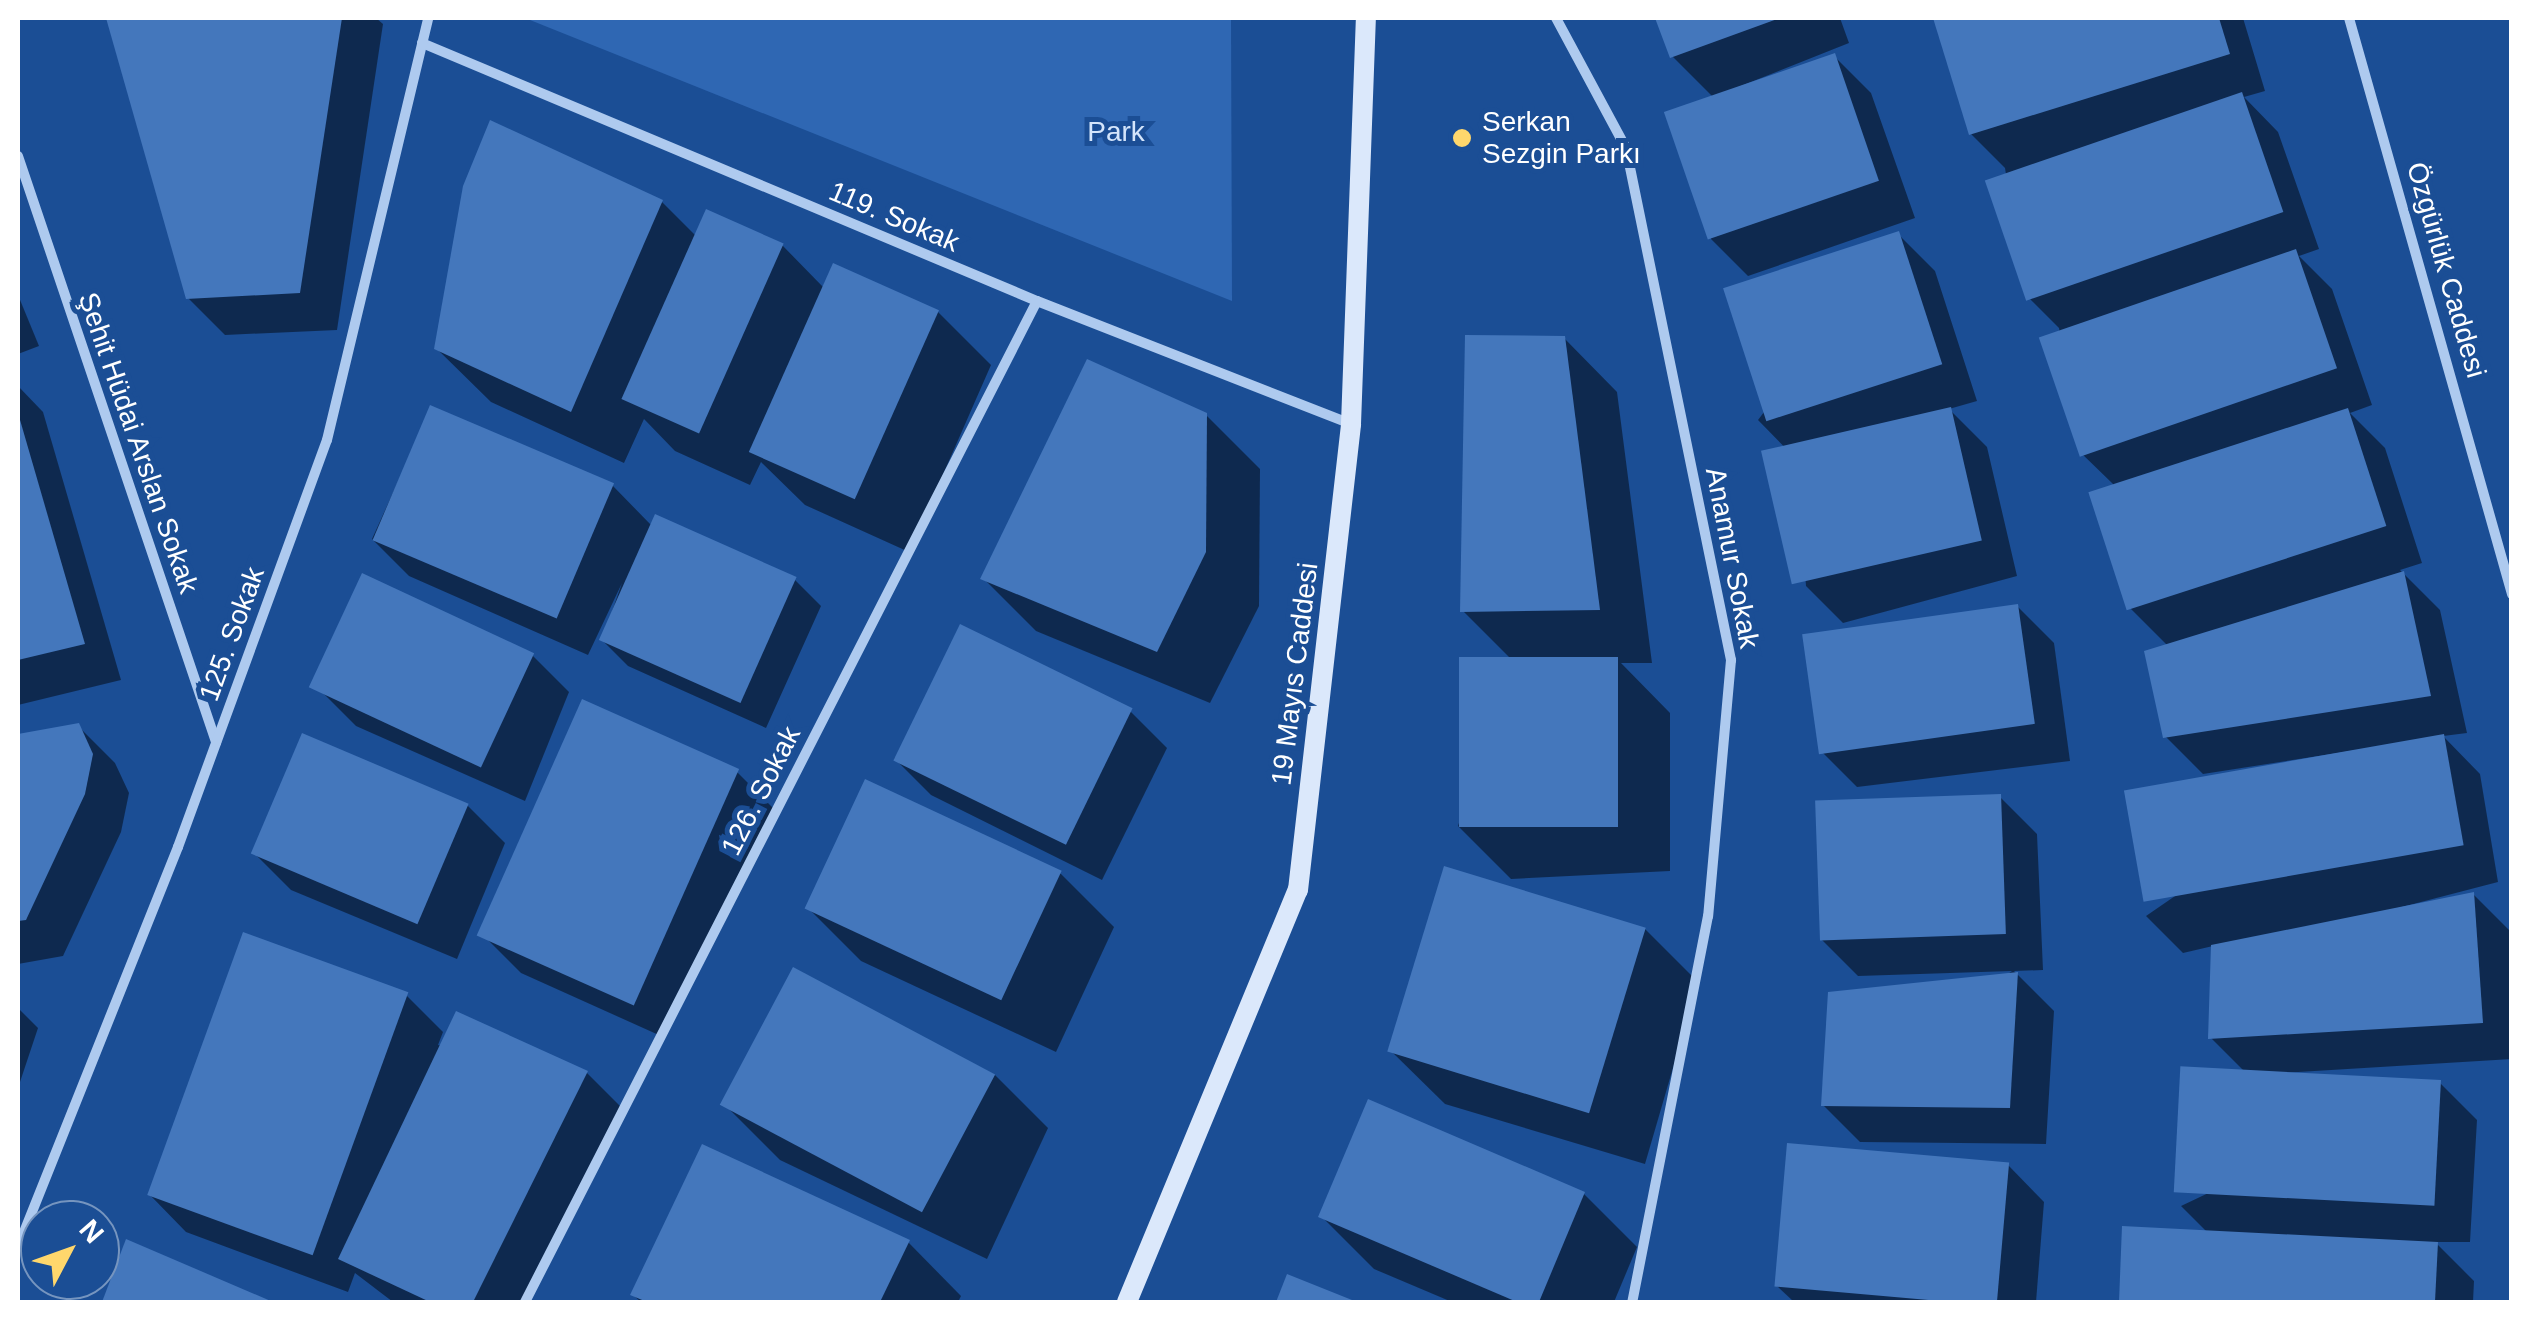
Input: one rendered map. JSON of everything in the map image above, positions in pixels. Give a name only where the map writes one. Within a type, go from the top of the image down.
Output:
[{"type":"main road","name":"19 Mayıs Caddesi","points":[[1127,1302],[1298,890],[1352,424],[1366,18]]},
{"type":"street","name":"125. Sokak","points":[[18,1246],[216,743],[327,440],[428,18]]},
{"type":"street","name":"Anamur Sokak","points":[[1556,18],[1626,148],[1731,660],[1708,916],[1632,1302]]},
{"type":"street","name":"Özgürlük Caddesi","points":[[2349,18],[2511,593]]},
{"type":"street","name":"119. Sokak","points":[[422,43],[1036,301],[1352,424]]},
{"type":"street","name":"Şehit Hüdai Arslan Sokak","points":[[18,156],[216,743]]},
{"type":"street","name":"126. Sokak","points":[[525,1302],[1036,301]]},
{"type":"green space","name":"Park","points":[[525,18],[1231,18],[1232,301]]},
{"type":"building","points":[[106,18],[342,18],[300,293],[186,299]]},
{"type":"building","points":[[1655,18],[1780,18],[1670,58]]},
{"type":"building","points":[[1933,18],[2219,18],[2230,54],[1969,135]]},
{"type":"building","points":[[1835,53],[1879,181],[1708,240],[1664,112]]},
{"type":"building","points":[[2242,92],[2283,212],[2026,301],[1985,181]]},
{"type":"building","points":[[490,120],[663,200],[571,412],[434,349],[463,186]]},
{"type":"building","points":[[706,209],[784,244],[699,434],[621,399]]},
{"type":"building","points":[[1899,231],[1942,364],[1766,421],[1723,288]]},
{"type":"building","points":[[2296,249],[2337,368],[2080,457],[2039,338]]},
{"type":"building","points":[[833,263],[939,310],[855,499],[749,452]]},
{"type":"building","points":[[1465,335],[1565,336],[1600,610],[1460,612]]},
{"type":"building","points":[[1087,359],[1207,413],[1206,552],[1157,652],[980,579]]},
{"type":"building","points":[[430,405],[614,483],[557,618],[373,540]]},
{"type":"building","points":[[1951,407],[1982,540],[1792,584],[1761,451]]},
{"type":"building","points":[[2348,408],[2386,526],[2127,610],[2088,492]]},
{"type":"building","points":[[18,413],[85,644],[18,660]]},
{"type":"building","points":[[655,514],[797,577],[740,703],[599,640]]},
{"type":"building","points":[[2404,571],[2431,696],[2163,738],[2144,651]]},
{"type":"building","points":[[362,573],[534,653],[481,767],[309,687]]},
{"type":"building","points":[[2018,604],[2035,724],[1819,754],[1802,634]]},
{"type":"building","points":[[960,624],[1133,708],[1066,845],[893,761]]},
{"type":"building","points":[[1459,657],[1618,657],[1618,827],[1459,827]]},
{"type":"building","points":[[582,699],[739,769],[634,1006],[477,936]]},
{"type":"building","points":[[79,723],[93,754],[85,794],[26,920],[18,921],[18,734]]},
{"type":"building","points":[[302,733],[469,804],[417,924],[251,854]]},
{"type":"building","points":[[2444,734],[2464,845],[2144,902],[2124,790]]},
{"type":"building","points":[[865,779],[1062,871],[1001,1000],[805,909]]},
{"type":"building","points":[[2001,794],[2006,934],[1820,940],[1815,800]]},
{"type":"building","points":[[1444,866],[1646,928],[1589,1113],[1387,1052]]},
{"type":"building","points":[[2474,892],[2483,1023],[2208,1039],[2211,945]]},
{"type":"building","points":[[243,932],[408,992],[313,1255],[147,1195]]},
{"type":"building","points":[[793,967],[995,1075],[922,1212],[720,1105]]},
{"type":"building","points":[[2018,972],[2010,1108],[1821,1106],[1828,992]]},
{"type":"building","points":[[456,1011],[588,1071],[473,1302],[430,1302],[338,1259]]},
{"type":"building","points":[[2180,1066],[2441,1080],[2434,1206],[2174,1192]]},
{"type":"building","points":[[1368,1099],[1585,1192],[1539,1302],[1517,1302],[1318,1217]]},
{"type":"building","points":[[1787,1143],[2009,1162],[1997,1302],[1952,1302],[1774,1286]]},
{"type":"building","points":[[702,1144],[910,1240],[880,1302],[647,1302],[630,1295]]},
{"type":"building","points":[[2122,1226],[2438,1242],[2435,1302],[2119,1302]]},
{"type":"building","points":[[126,1239],[273,1302],[102,1302],[120,1300],[120,1255]]},
{"type":"building","points":[[1287,1274],[1357,1302],[1276,1302]]},
{"type":"place","name":"Serkan Sezgin Parkı","points":[[1462,138]]}]
